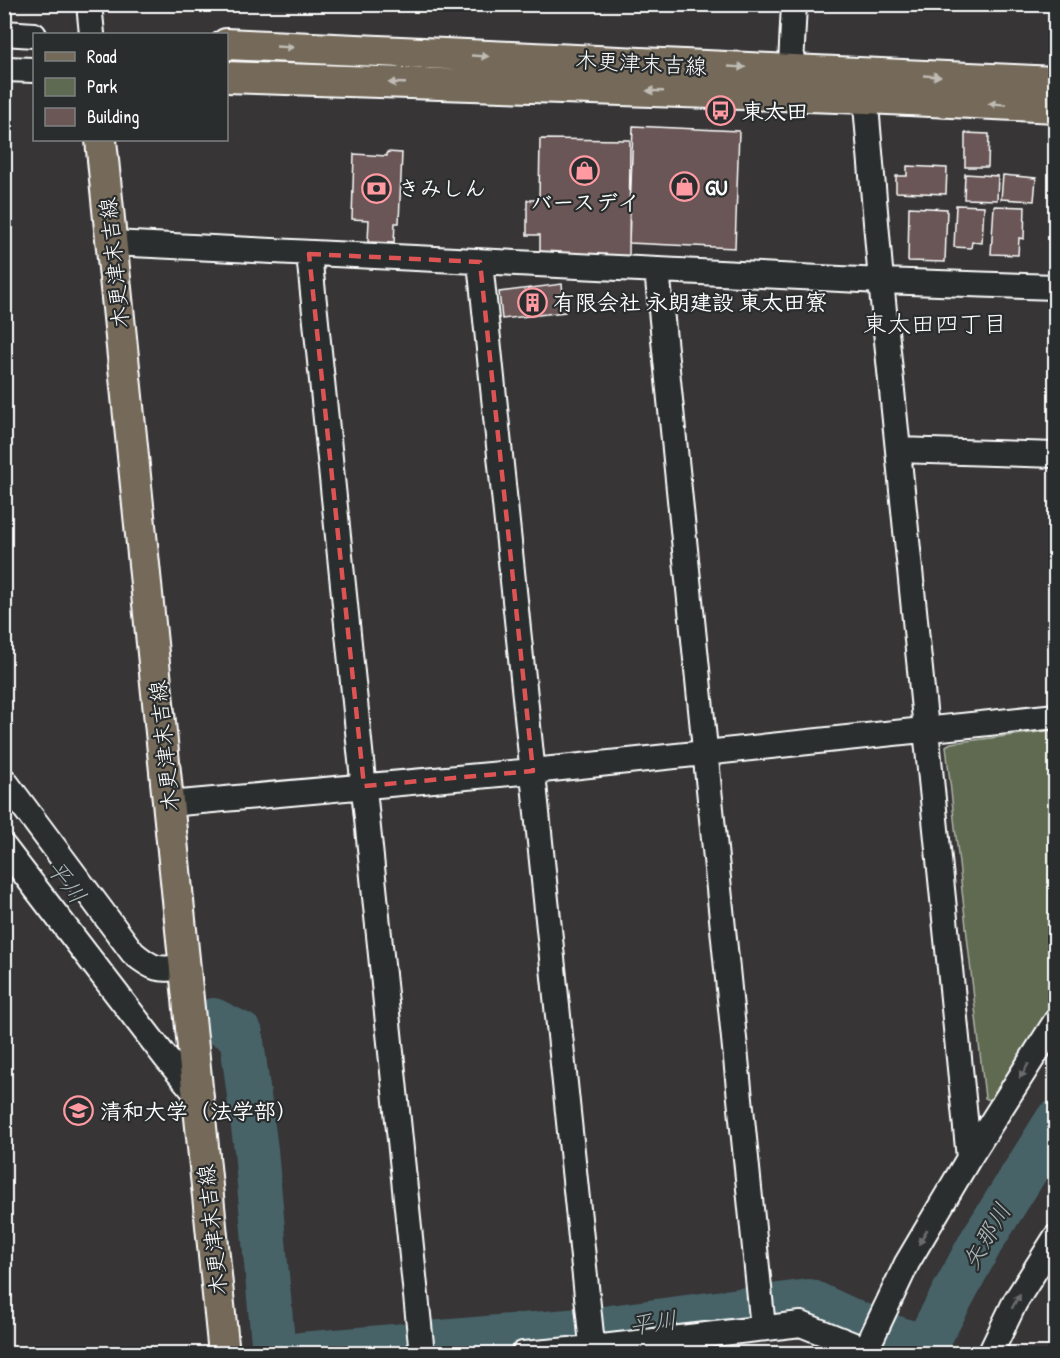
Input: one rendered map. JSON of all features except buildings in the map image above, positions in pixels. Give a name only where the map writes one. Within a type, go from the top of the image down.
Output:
[{"type":"main road","name":"木更津末吉線","points":[[228,44],[790,83],[865,86],[1056,82]]},
{"type":"main road","name":"木更津末吉線","points":[[228,77],[790,83]]},
{"type":"main road","name":"木更津末吉線","points":[[865,86],[1056,107]]},
{"type":"main road","name":"木更津末吉線","points":[[101,141],[224,1353]]},
{"type":"street","points":[[89,4],[92,33]]},
{"type":"street","points":[[790,83],[794,4]]},
{"type":"street","points":[[4,33],[33,34]]},
{"type":"street","points":[[4,69],[33,70]]},
{"type":"street","points":[[865,86],[881,281],[969,1158]]},
{"type":"street","points":[[112,243],[881,281],[1056,287]]},
{"type":"street","points":[[309,254],[421,1346]]},
{"type":"street","points":[[480,262],[592,1338]]},
{"type":"street","points":[[657,270],[762,1315]]},
{"type":"street","points":[[898,450],[1056,456]]},
{"type":"street","points":[[169,804],[533,771],[1056,716]]},
{"type":"street","points":[[4,780],[133,953],[145,963],[160,970],[186,967]]},
{"type":"street","points":[[4,847],[155,1044],[198,1096]]},
{"type":"street","points":[[523,1353],[592,1338],[762,1315],[870,1341],[907,1263],[969,1158],[1056,1021]]},
{"type":"street","points":[[990,1353],[1015,1302],[1056,1237]]},
{"type":"highlighted area","points":[[309,254],[480,262],[533,771],[364,786]]},
{"type":"green space","points":[[1055,730],[1055,1001],[992,1101],[985,1098],[946,746],[951,743]]},
{"type":"waterway","name":"平川","points":[[213,1020],[241,1034],[256,1150],[274,1354]]},
{"type":"waterway","name":"矢那川","points":[[921,1354],[981,1242],[1056,1122]]},
{"type":"waterway","name":"平川","points":[[301,1354],[603,1328],[809,1301],[872,1330],[924,1347]]},
{"type":"place","name":"東太田","points":[[721,111]]},
{"type":"place","name":"バースデイ","points":[[585,170]]},
{"type":"place","name":"GU","points":[[684,187]]},
{"type":"place","name":"きみしん","points":[[377,188]]},
{"type":"place","name":"有限会社 永朗建設 東太田寮","points":[[532,302]]},
{"type":"place","name":"清和大学（法学部）","points":[[79,1111]]},
{"type":"district","name":"東太田四丁目","points":[[935,323]]}]
